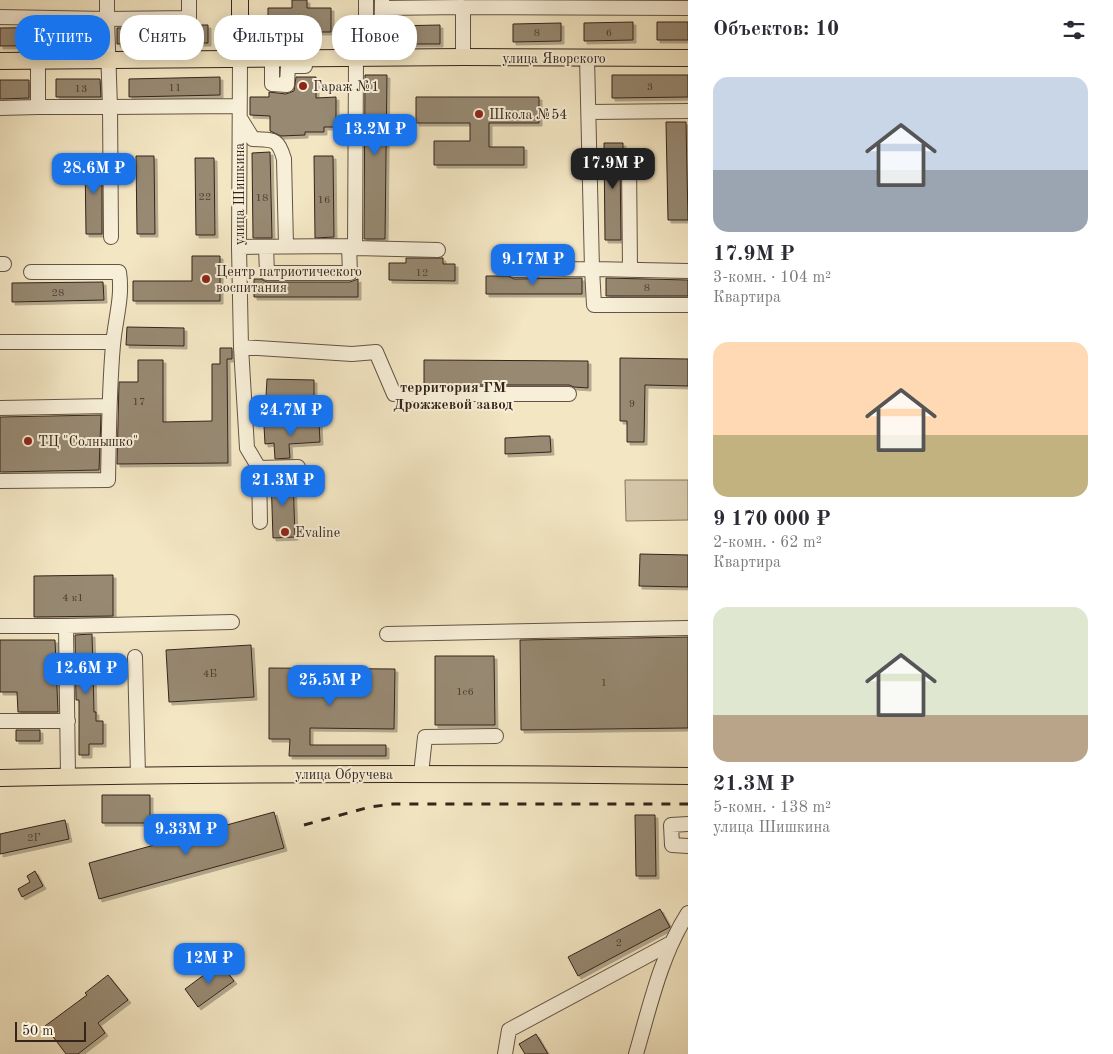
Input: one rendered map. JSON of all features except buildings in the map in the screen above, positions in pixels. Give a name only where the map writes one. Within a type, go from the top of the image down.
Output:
[{"type":"main road","name":"улица Шишкина","points":[[240,0],[240,15]]},
{"type":"main road","name":"улица Яворского","points":[[417,57],[688,58]]},
{"type":"main road","name":"улица Яворского","points":[[0,61],[214,59]]},
{"type":"main road","name":"улица Обручева","points":[[0,778],[138,775],[422,774],[688,776]]},
{"type":"street","points":[[107,0],[108,15]]},
{"type":"street","points":[[110,19],[189,18],[189,0]]},
{"type":"street","points":[[366,0],[367,15]]},
{"type":"street","points":[[382,4],[552,4],[688,8]]},
{"type":"street","points":[[463,57],[470,5]]},
{"type":"street","points":[[0,17],[15,17]]},
{"type":"street","points":[[587,58],[594,305],[688,305]]},
{"type":"street","name":"улица Шишкина","points":[[240,60],[244,247],[241,346],[247,448],[259,468]]},
{"type":"street","points":[[272,60],[272,84],[287,84],[288,66],[313,66],[314,60]]},
{"type":"street","points":[[266,246],[266,273],[350,273],[368,60]]},
{"type":"street","points":[[38,61],[38,107]]},
{"type":"street","points":[[109,61],[111,237]]},
{"type":"street","points":[[0,108],[110,107],[240,112],[253,139]]},
{"type":"street","points":[[589,112],[688,111]]},
{"type":"street","points":[[253,139],[274,140],[281,148],[284,159],[286,246]]},
{"type":"street","points":[[253,139],[247,149],[244,247],[352,247],[438,250]]},
{"type":"street","points":[[629,160],[630,270]]},
{"type":"street","points":[[514,270],[688,271]]},
{"type":"street","points":[[0,482],[108,480],[109,406],[113,342],[122,288],[119,272],[30,272]]},
{"type":"street","points":[[0,342],[113,342]]},
{"type":"street","points":[[241,346],[352,354],[376,352],[394,394],[569,394]]},
{"type":"street","points":[[0,408],[109,406]]},
{"type":"street","points":[[260,522],[259,468],[298,467]]},
{"type":"street","points":[[0,626],[232,622]]},
{"type":"street","points":[[66,626],[68,777]]},
{"type":"street","points":[[387,634],[688,628]]},
{"type":"street","points":[[134,657],[138,775]]},
{"type":"street","points":[[0,721],[68,721]]},
{"type":"street","points":[[422,774],[425,737],[496,736]]},
{"type":"street","points":[[688,824],[671,825],[672,845],[688,846]]},
{"type":"street","points":[[636,1054],[656,987],[676,931],[688,913]]},
{"type":"street","points":[[505,1054],[509,1030],[672,943]]},
{"type":"shaded area","points":[[625,480],[688,480],[688,520],[626,521]]},
{"type":"railway","points":[[304,825],[370,807],[393,804],[688,804]]},
{"type":"place","name":"Гараж №1","points":[[303,86]]},
{"type":"place","name":"Школа №54","points":[[479,114]]},
{"type":"place","name":"Центр патриотического воспитания","points":[[206,279]]},
{"type":"place","name":"ТЦ \"Солнышко\"","points":[[28,441]]},
{"type":"place","name":"Evaline","points":[[285,532]]},
{"type":"district","name":"территория ГМ Дрожжевой завод","points":[[453,396]]}]
